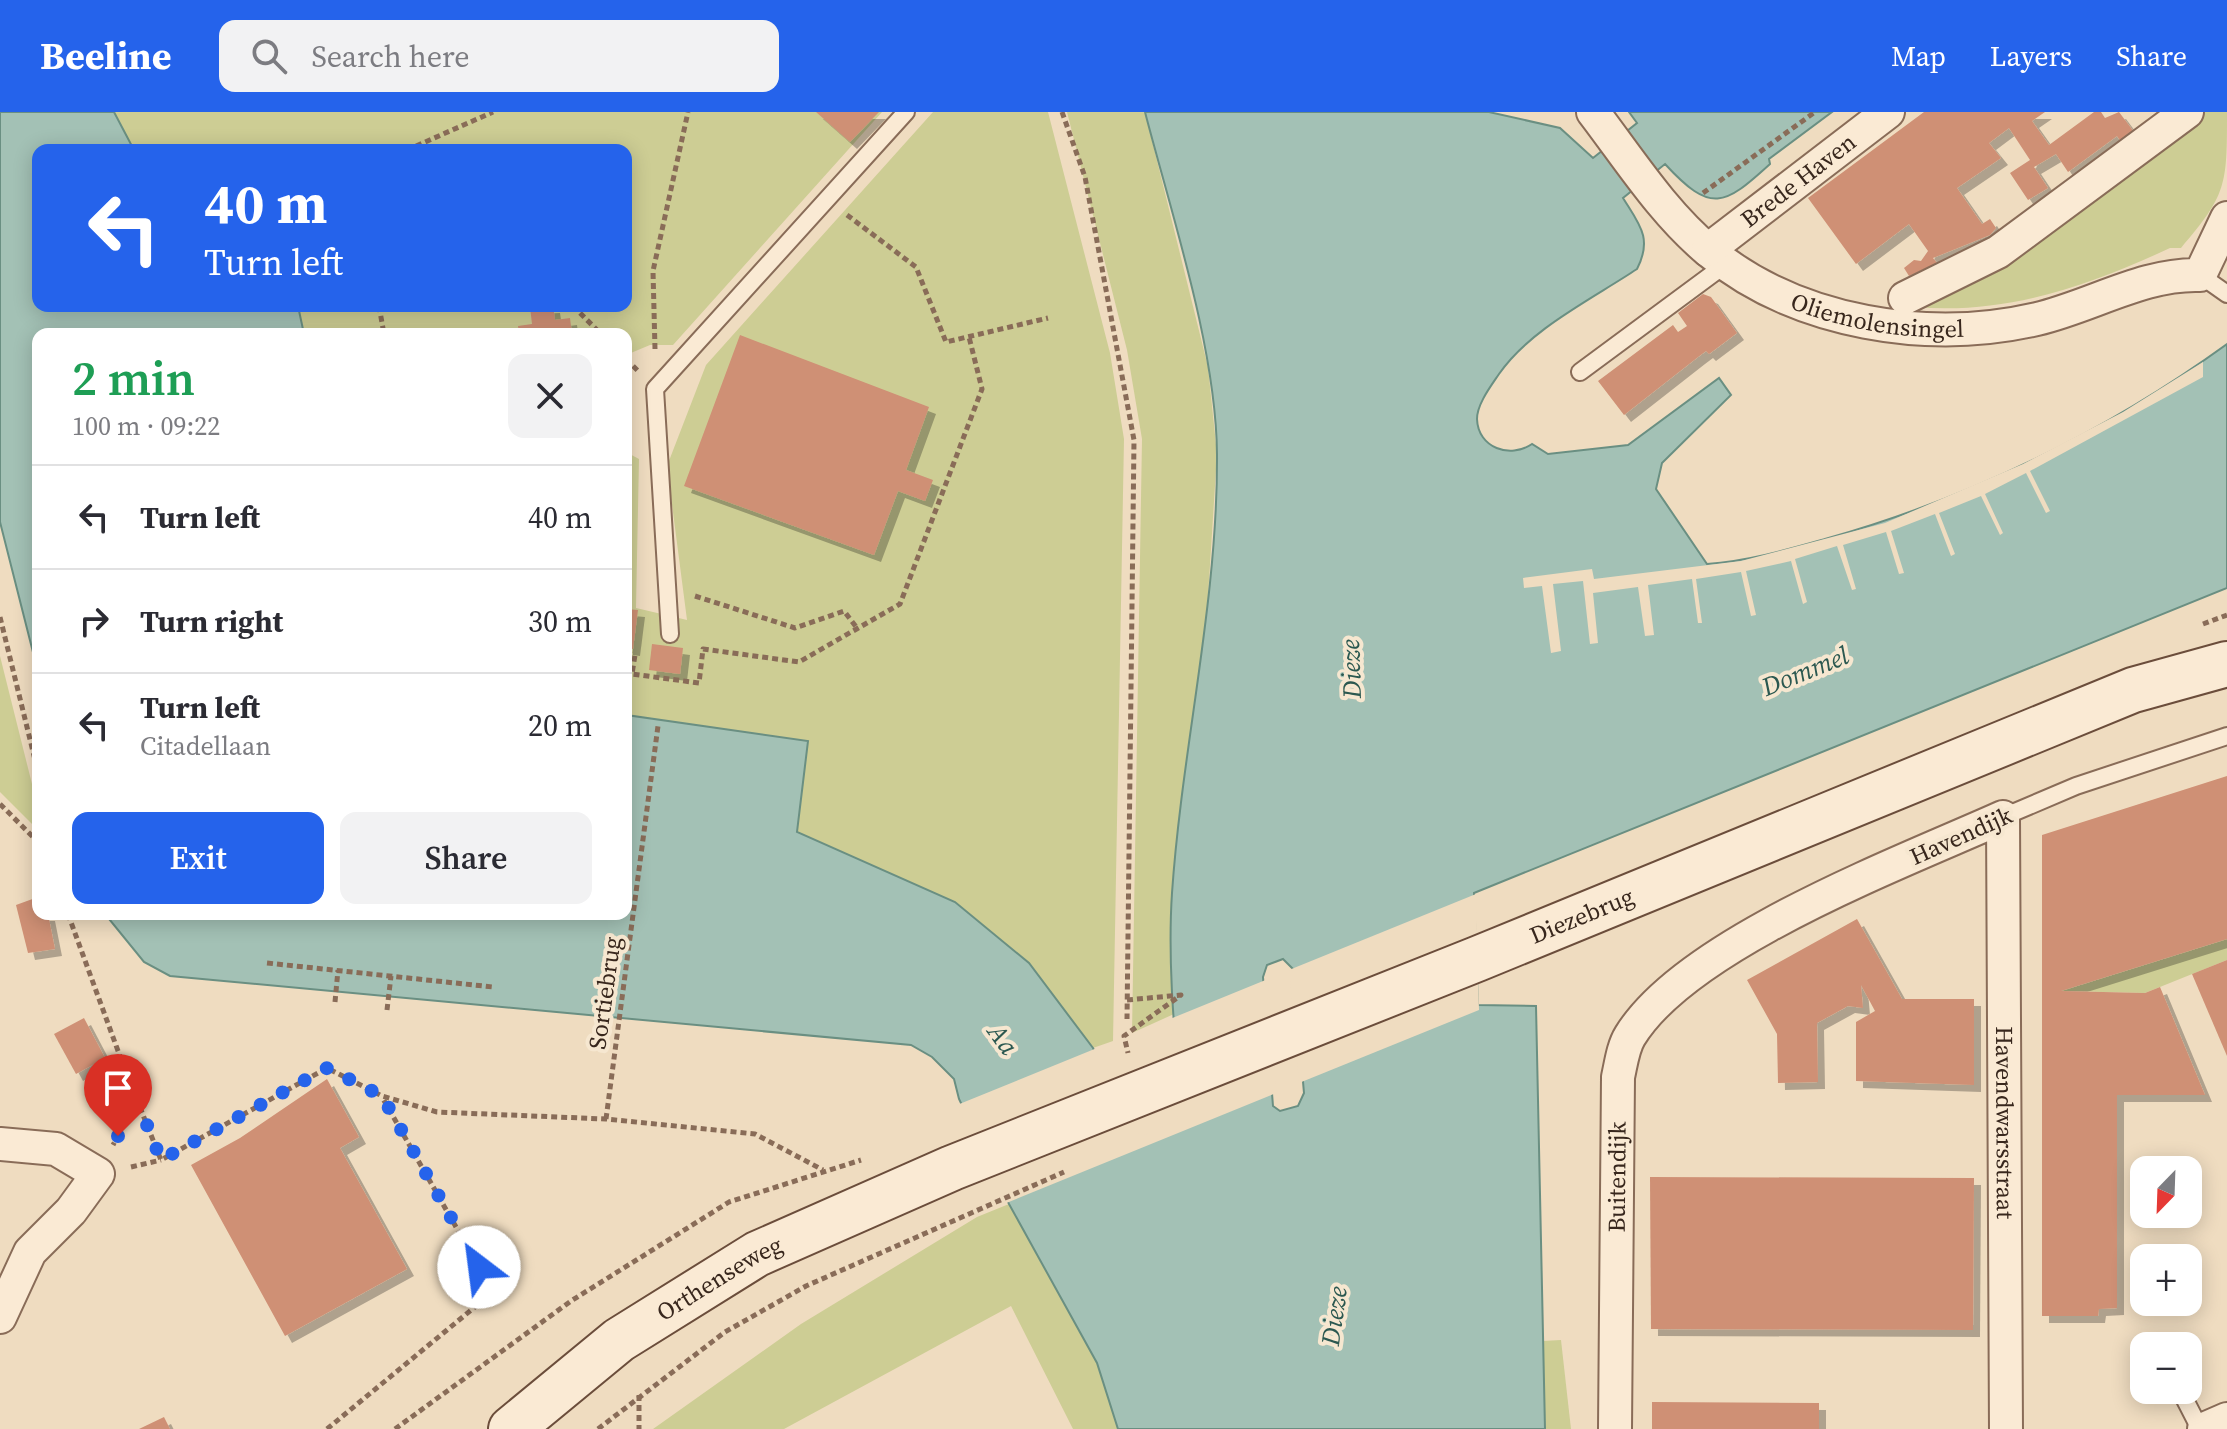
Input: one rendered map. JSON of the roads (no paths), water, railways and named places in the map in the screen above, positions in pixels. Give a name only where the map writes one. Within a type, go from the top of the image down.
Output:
[{"type":"street","name":"Oliemolensingel","points":[[1593,112],[1652,191],[1717,257],[1785,295],[1823,310],[1887,325],[1939,329],[1991,327],[2038,318],[2159,277],[2200,275]]},
{"type":"street","name":"Brede Haven","points":[[1717,257],[1789,186],[1888,112]]},
{"type":"street","name":"Oliemolensingel","points":[[1905,298],[1998,252],[2187,112]]},
{"type":"street","points":[[2200,275],[2227,218]]},
{"type":"street","name":"Diezebrug","points":[[952,1168],[1477,959],[2133,690],[2222,662]]},
{"type":"street","name":"Havendijk","points":[[1708,963],[1799,910],[2003,817]]},
{"type":"street","name":"Havendwarsstraat","points":[[2003,817],[2006,1429]]},
{"type":"street","name":"Buitendijk","points":[[1615,1429],[1618,1077],[1628,1038],[1654,1005],[1708,963]]},
{"type":"street","points":[[0,1144],[56,1149],[98,1174],[71,1211],[30,1252],[0,1317]]},
{"type":"street","name":"Orthenseweg","points":[[511,1429],[619,1340],[757,1254],[952,1168]]},
{"type":"street","points":[[2202,1429],[2227,1419]]},
{"type":"lane","points":[[670,634],[655,389],[906,112]]},
{"type":"lane","points":[[1580,372],[1717,257]]},
{"type":"lane","points":[[2200,275],[2227,294]]},
{"type":"lane","name":"Havendijk","points":[[2003,817],[2076,786],[2227,736]]},
{"type":"lane","points":[[2188,1404],[2202,1429]]},
{"type":"water","points":[[0,112],[114,112],[131,144],[32,144],[32,312],[299,312],[303,328],[32,328],[32,648],[0,522]]},
{"type":"water","points":[[1145,112],[1489,112],[1560,128],[1593,158],[1637,123],[1629,112],[1832,112],[1769,159],[1770,164],[1729,196],[1706,197],[1694,191],[1665,164],[1623,198],[1639,224],[1644,240],[1637,269],[1527,343],[1499,374],[1479,407],[1479,429],[1489,444],[1497,448],[1514,450],[1532,444],[1548,454],[1628,445],[1719,378],[1731,395],[1662,463],[1656,489],[1707,564],[1752,558],[1825,539],[1878,523],[1983,483],[2134,406],[2227,344],[2227,588],[1474,893],[1478,1005],[1536,1006],[1545,1429],[1118,1429],[1097,1363],[1009,1204],[959,1099],[954,1079],[932,1057],[911,1045],[170,976],[144,962],[110,920],[632,920],[632,716],[808,741],[797,832],[955,902],[1029,963],[1093,1048],[1138,1141],[1182,1123],[1171,979],[1172,893],[1212,564],[1217,454],[1209,370],[1179,238]],"holes":[[[1283,959],[1293,969],[1304,1093],[1298,1106],[1280,1111],[1273,1106],[1263,977],[1267,965]]]},
{"type":"water label","name":"Dieze","points":[[1351,669]]},
{"type":"water label","name":"Dommel","points":[[1805,671]]},
{"type":"water label","name":"Aa","points":[[1003,1039]]},
{"type":"water label","name":"Dieze","points":[[1334,1316]]}]
